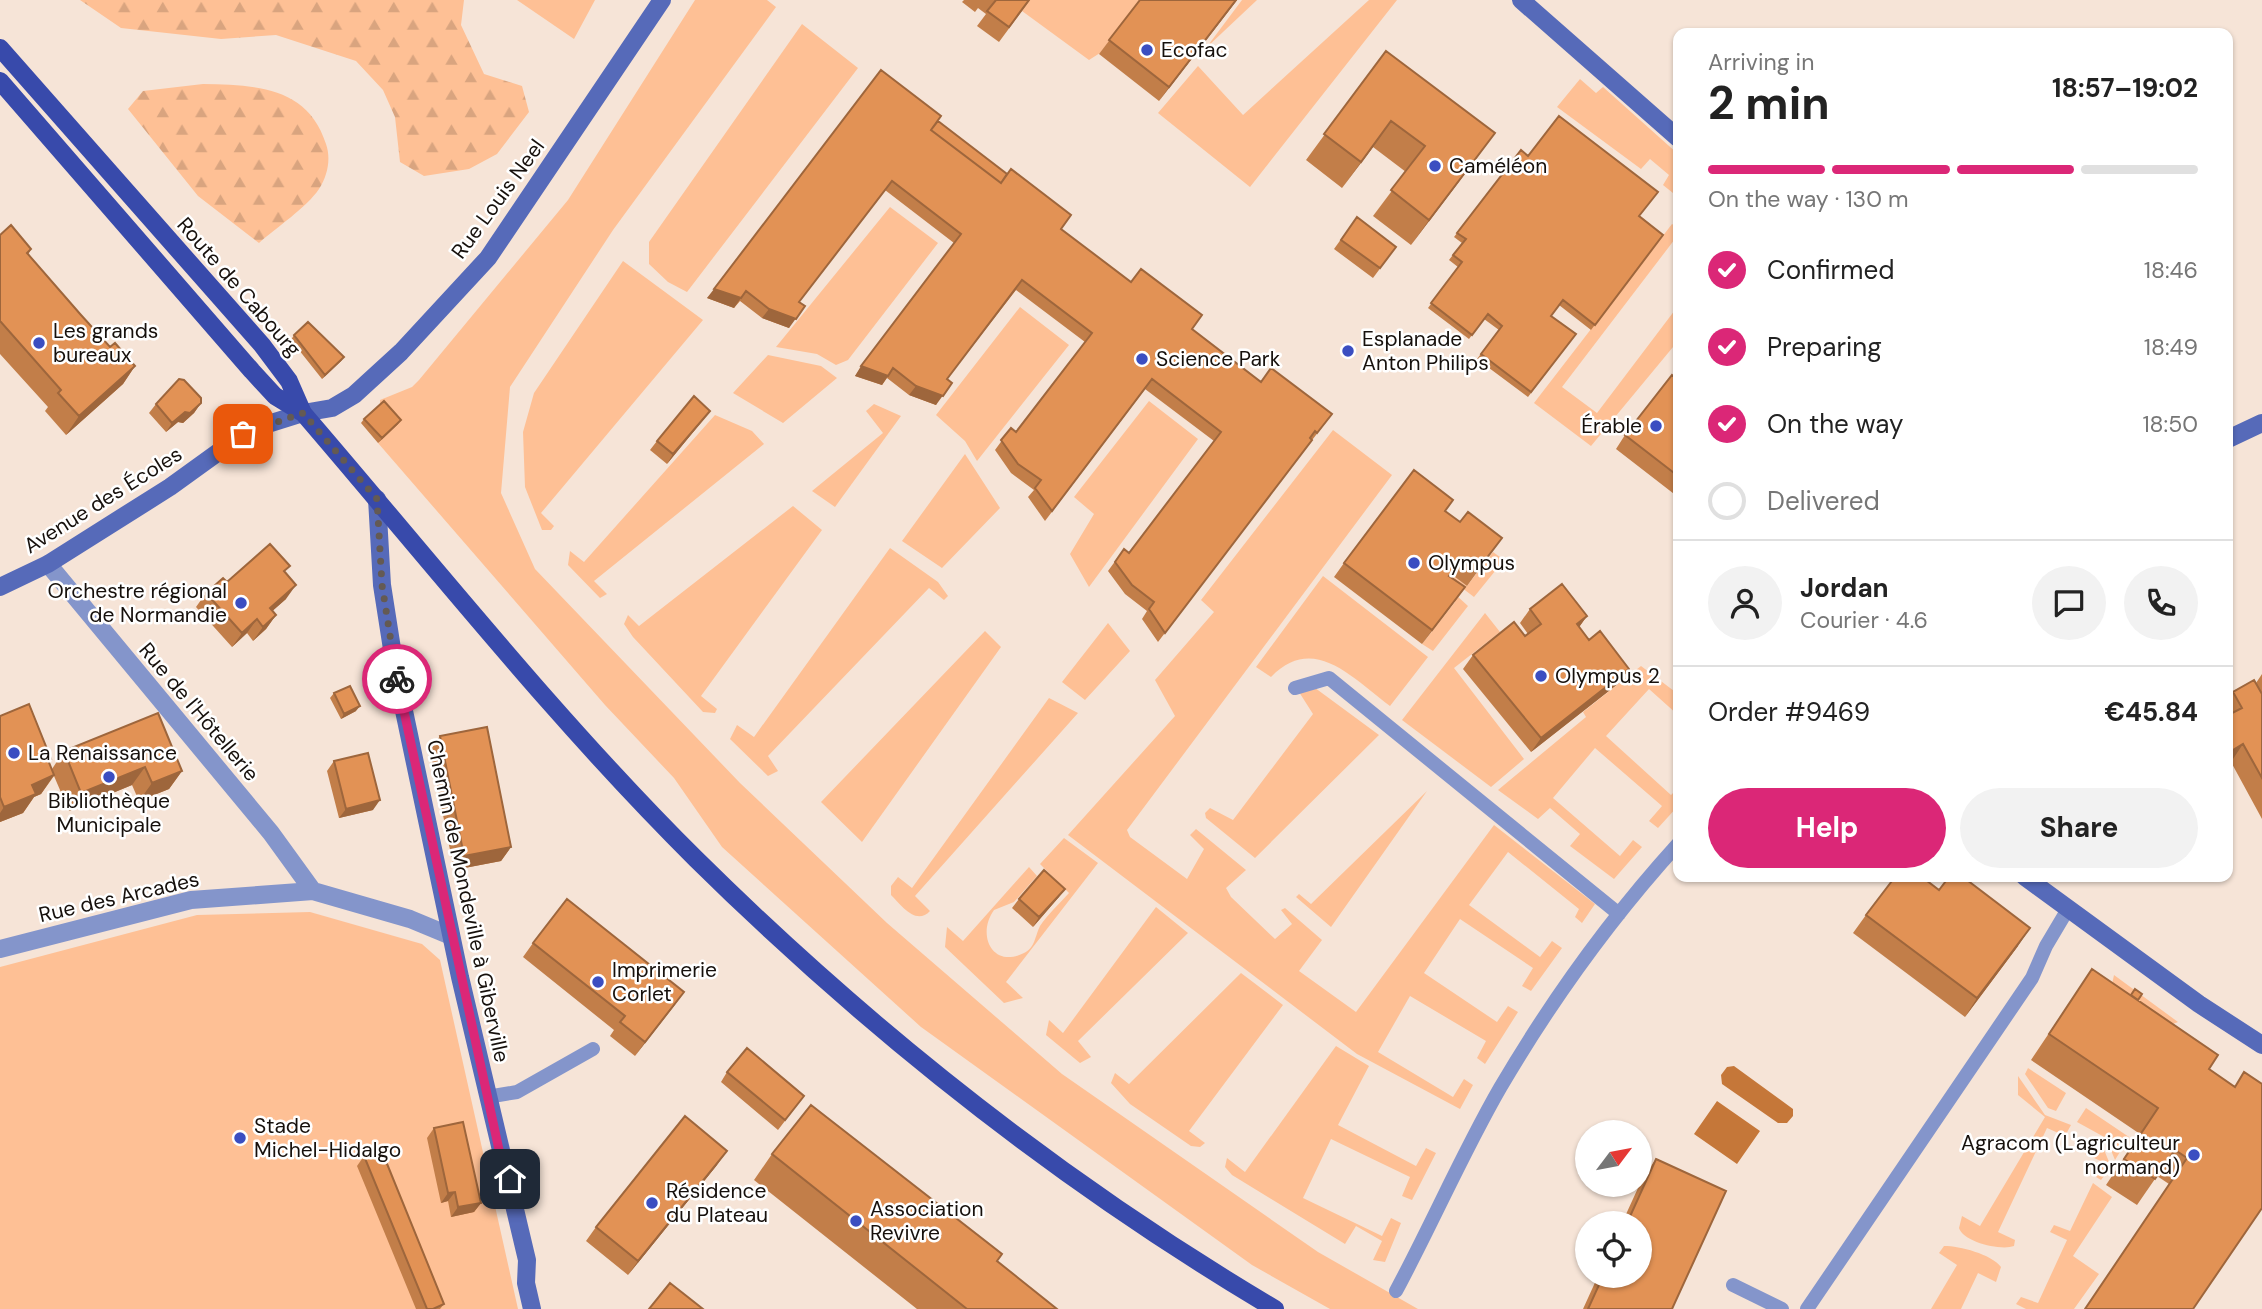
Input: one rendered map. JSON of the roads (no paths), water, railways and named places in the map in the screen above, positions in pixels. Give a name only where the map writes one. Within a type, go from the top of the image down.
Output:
[{"type":"main road","name":"Route de Cabourg","points":[[0,48],[262,345],[289,381],[303,413]]},
{"type":"main road","points":[[0,81],[252,371],[275,396],[303,413],[618,778],[694,857],[844,999],[987,1115],[1096,1195],[1199,1264],[1275,1309]]},
{"type":"street","name":"Rue Louis Neel","points":[[303,413],[332,408],[354,395],[401,352],[488,258],[662,0]]},
{"type":"street","points":[[1521,0],[1673,134]]},
{"type":"street","name":"Avenue des Écoles","points":[[0,587],[48,564],[170,487],[250,430],[303,413]]},
{"type":"street","points":[[2233,437],[2262,423]]},
{"type":"street","name":"Chemin de Mondeville à Giberville","points":[[377,499],[382,585],[395,668],[451,936],[527,1260],[526,1283],[532,1309]]},
{"type":"street","name":"Rue de l'Hôtellerie","points":[[48,564],[271,833],[313,891]]},
{"type":"street","points":[[2032,882],[2262,1045]]},
{"type":"street","name":"Rue des Arcades","points":[[0,949],[191,900],[313,891],[411,919],[451,936]]},
{"type":"lane","points":[[1295,688],[1328,678],[1619,914]]},
{"type":"lane","points":[[1396,1291],[1499,1090],[1541,1019],[1619,914],[1673,850]]},
{"type":"lane","points":[[1807,1309],[2032,978],[2046,946],[2068,909]]},
{"type":"lane","points":[[487,1097],[517,1092],[593,1049]]},
{"type":"lane","points":[[1733,1285],[1782,1309]]},
{"type":"place","name":"Ecofac","points":[[1147,50]]},
{"type":"place","name":"Caméléon","points":[[1435,166]]},
{"type":"place","name":"Les grands bureaux","points":[[39,343]]},
{"type":"place","name":"Esplanade Anton Philips","points":[[1348,351]]},
{"type":"place","name":"Science Park","points":[[1142,359]]},
{"type":"place","name":"Érable","points":[[1656,426]]},
{"type":"place","name":"Olympus","points":[[1414,563]]},
{"type":"place","name":"Orchestre régional de Normandie","points":[[241,603]]},
{"type":"place","name":"Olympus 2","points":[[1541,676]]},
{"type":"place","name":"La Renaissance","points":[[14,753]]},
{"type":"place","name":"Bibliothèque Municipale","points":[[109,777]]},
{"type":"place","name":"Imprimerie Corlet","points":[[598,982]]},
{"type":"place","name":"Stade Michel-Hidalgo","points":[[240,1138]]},
{"type":"place","name":"Agracom (L'agriculteur normand)","points":[[2194,1155]]},
{"type":"place","name":"Résidence du Plateau","points":[[652,1203]]},
{"type":"place","name":"Association Revivre","points":[[856,1221]]}]
